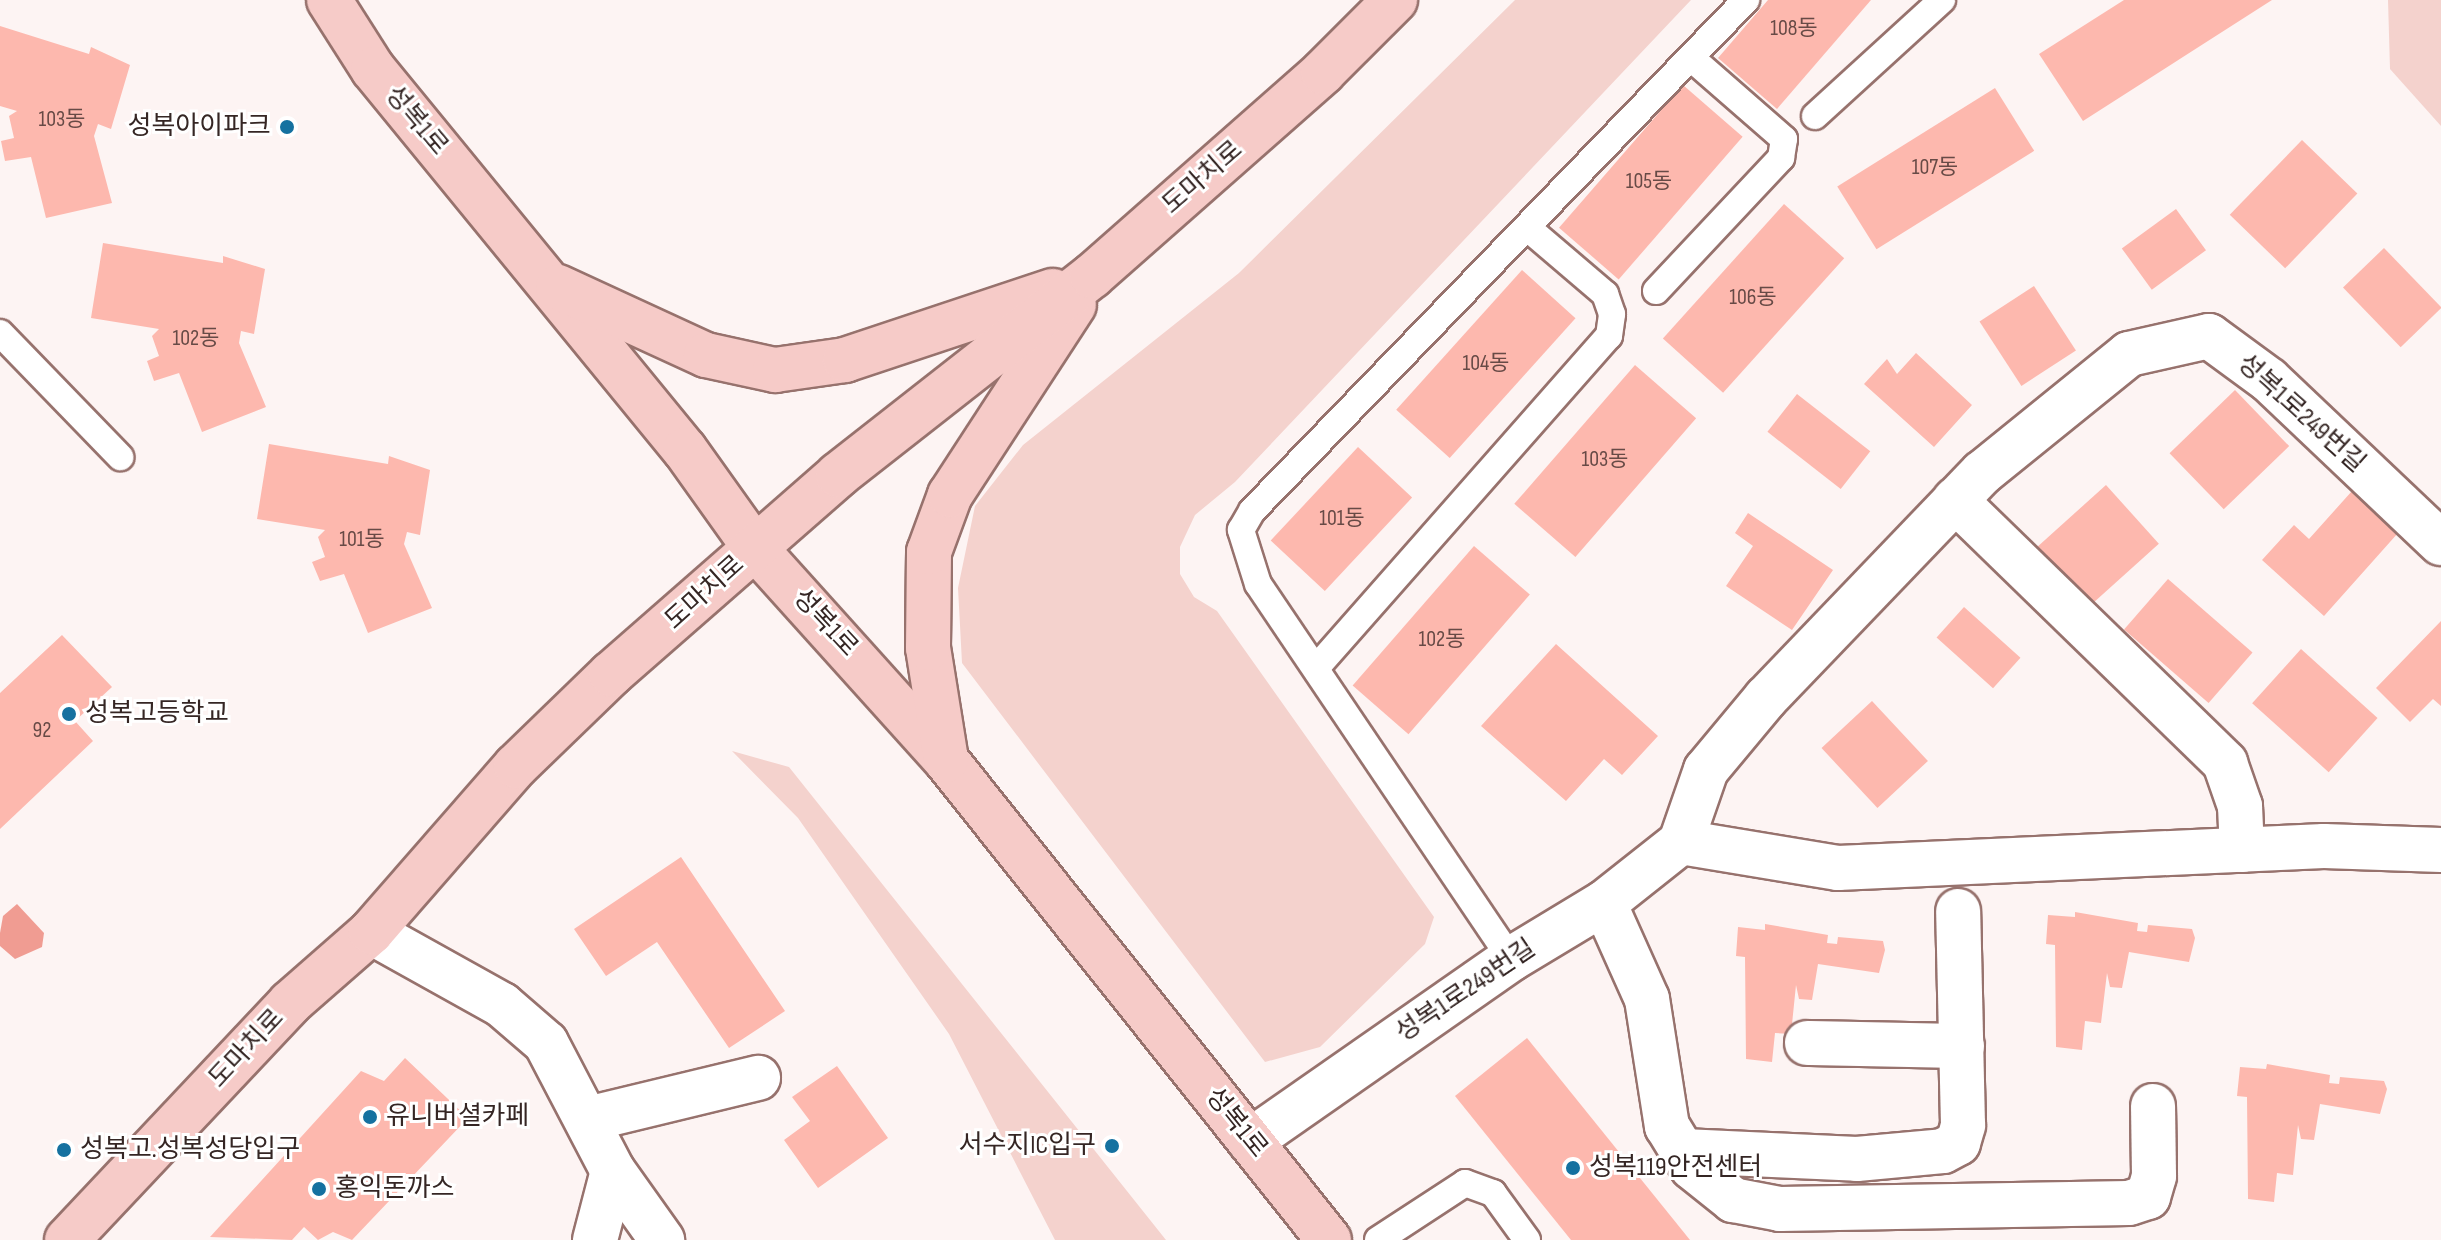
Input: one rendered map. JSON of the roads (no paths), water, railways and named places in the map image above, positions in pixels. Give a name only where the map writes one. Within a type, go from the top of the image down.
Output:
[{"type":"main road","name":"성복1로","points":[[329,0],[373,69],[685,450],[755,548],[946,760],[1329,1240]]},
{"type":"main road","name":"도마치로","points":[[67,1240],[290,1003],[371,932],[516,766],[838,475],[1092,276],[1323,72],[1395,0]]},
{"type":"main road","points":[[551,284],[706,355],[775,370],[845,360],[942,332],[1092,276]]},
{"type":"main road","points":[[946,760],[928,648],[929,552],[950,495],[1092,276]]},
{"type":"street","name":"성복1로249번길","points":[[1250,1141],[1511,959],[1604,903],[1681,842],[1706,770],[1955,500],[2129,354],[2209,336],[2269,380],[2441,543]]},
{"type":"street","points":[[1955,500],[2225,763],[2240,806],[2242,850]]},
{"type":"street","points":[[1681,842],[1838,868],[2242,850],[2441,850]]},
{"type":"street","points":[[1604,903],[1647,999],[1667,1126],[1692,1167],[1733,1200],[1892,1224],[2129,1203],[2148,1197],[2153,1106]]},
{"type":"street","points":[[1683,1151],[1857,1159],[1943,1151],[1958,1143],[1963,1125],[1958,911]]},
{"type":"street","points":[[371,932],[502,1005],[546,1043],[613,1171],[662,1240]]},
{"type":"street","points":[[1807,1043],[1962,1046]]},
{"type":"street","points":[[588,1119],[758,1078]]},
{"type":"street","points":[[595,1240],[613,1171]]},
{"type":"lane","points":[[1511,959],[1258,584],[1241,530],[1252,511],[1529,229],[1746,0]]},
{"type":"lane","points":[[1815,116],[1942,0]]},
{"type":"lane","points":[[1656,291],[1781,158],[1784,139],[1691,58]]},
{"type":"lane","points":[[1316,668],[1609,336],[1612,314],[1605,294],[1529,229]]},
{"type":"lane","points":[[0,333],[120,457]]},
{"type":"lane","points":[[1378,1240],[1441,1193],[1474,1183],[1493,1193],[1527,1240]]},
{"type":"place","name":"성복아이파크","points":[[287,127]]},
{"type":"place","name":"성복고등학교","points":[[69,714]]},
{"type":"place","name":"유니버셜카페","points":[[370,1117]]},
{"type":"place","name":"서수지IC입구","points":[[1112,1146]]},
{"type":"place","name":"성복고.성복성당입구","points":[[64,1150]]},
{"type":"place","name":"성복119안전센터","points":[[1573,1168]]},
{"type":"place","name":"홍익돈까스","points":[[319,1189]]}]
